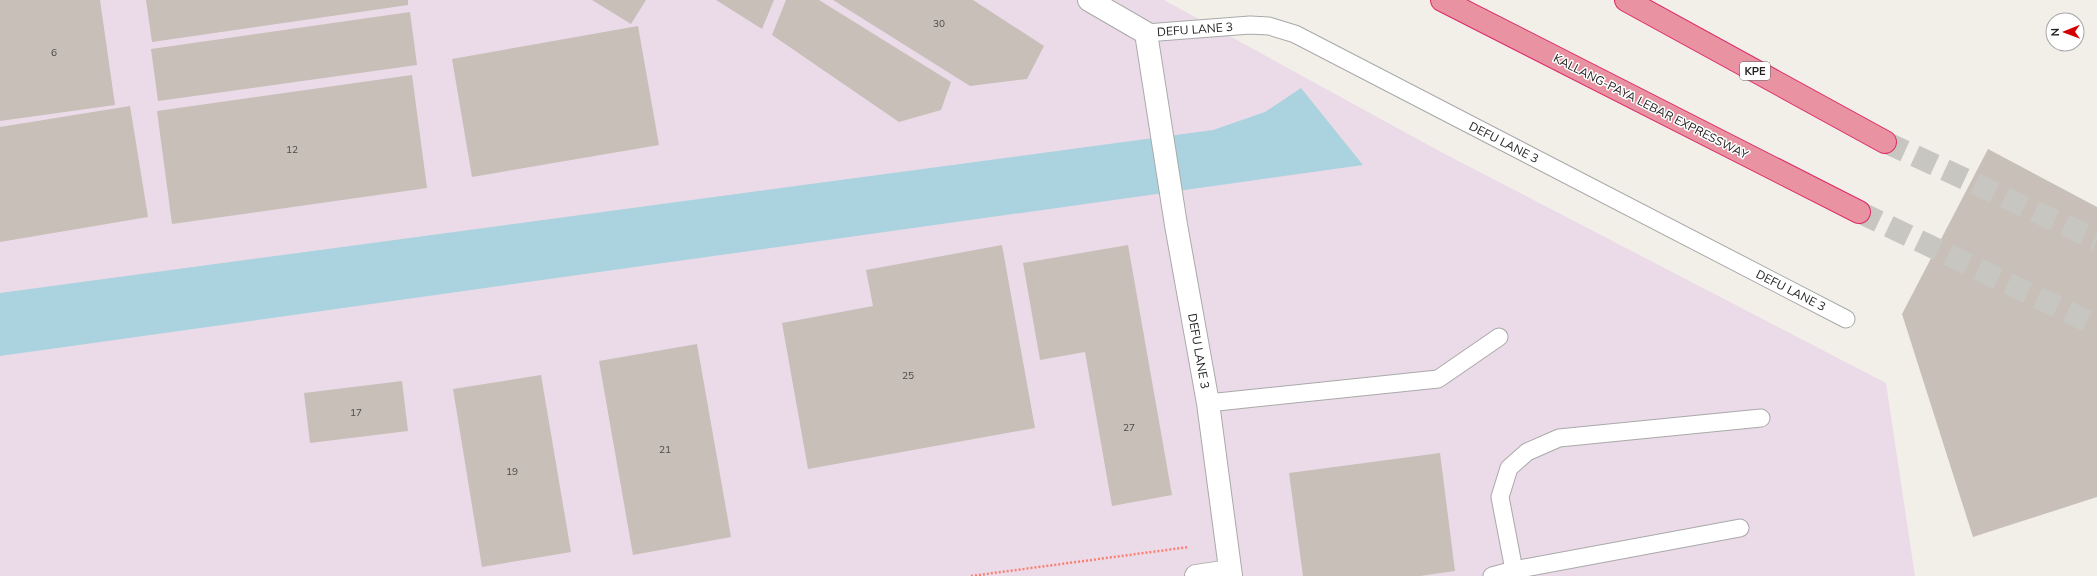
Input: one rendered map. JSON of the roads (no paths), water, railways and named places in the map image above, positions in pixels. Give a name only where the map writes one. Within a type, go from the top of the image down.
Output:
[{"type":"highway","name":"KALLANG-PAYA LEBAR EXPRESSWAY","points":[[1442,0],[1859,212]]},
{"type":"highway","name":"KPE","points":[[1626,0],[1885,142]]},
{"type":"street","name":"DEFU LANE 3","points":[[1088,0],[1146,33],[1160,113],[1176,226],[1208,403],[1230,573]]},
{"type":"street","points":[[1196,576],[1230,573]]},
{"type":"lane","name":"DEFU LANE 3","points":[[1146,33],[1250,25],[1269,26],[1295,34],[1846,319]]},
{"type":"lane","points":[[1208,403],[1438,379],[1499,336]]},
{"type":"lane","points":[[1514,570],[1500,497],[1509,468],[1527,452],[1559,438],[1761,418]]},
{"type":"lane","points":[[1492,576],[1514,570],[1740,528]]},
{"type":"water","points":[[1301,88],[1363,165],[0,356],[0,293],[1213,130],[1265,112]]},
{"type":"tunnel","points":[[1885,142],[2097,240]]},
{"type":"tunnel","points":[[1859,212],[2097,326]]}]
